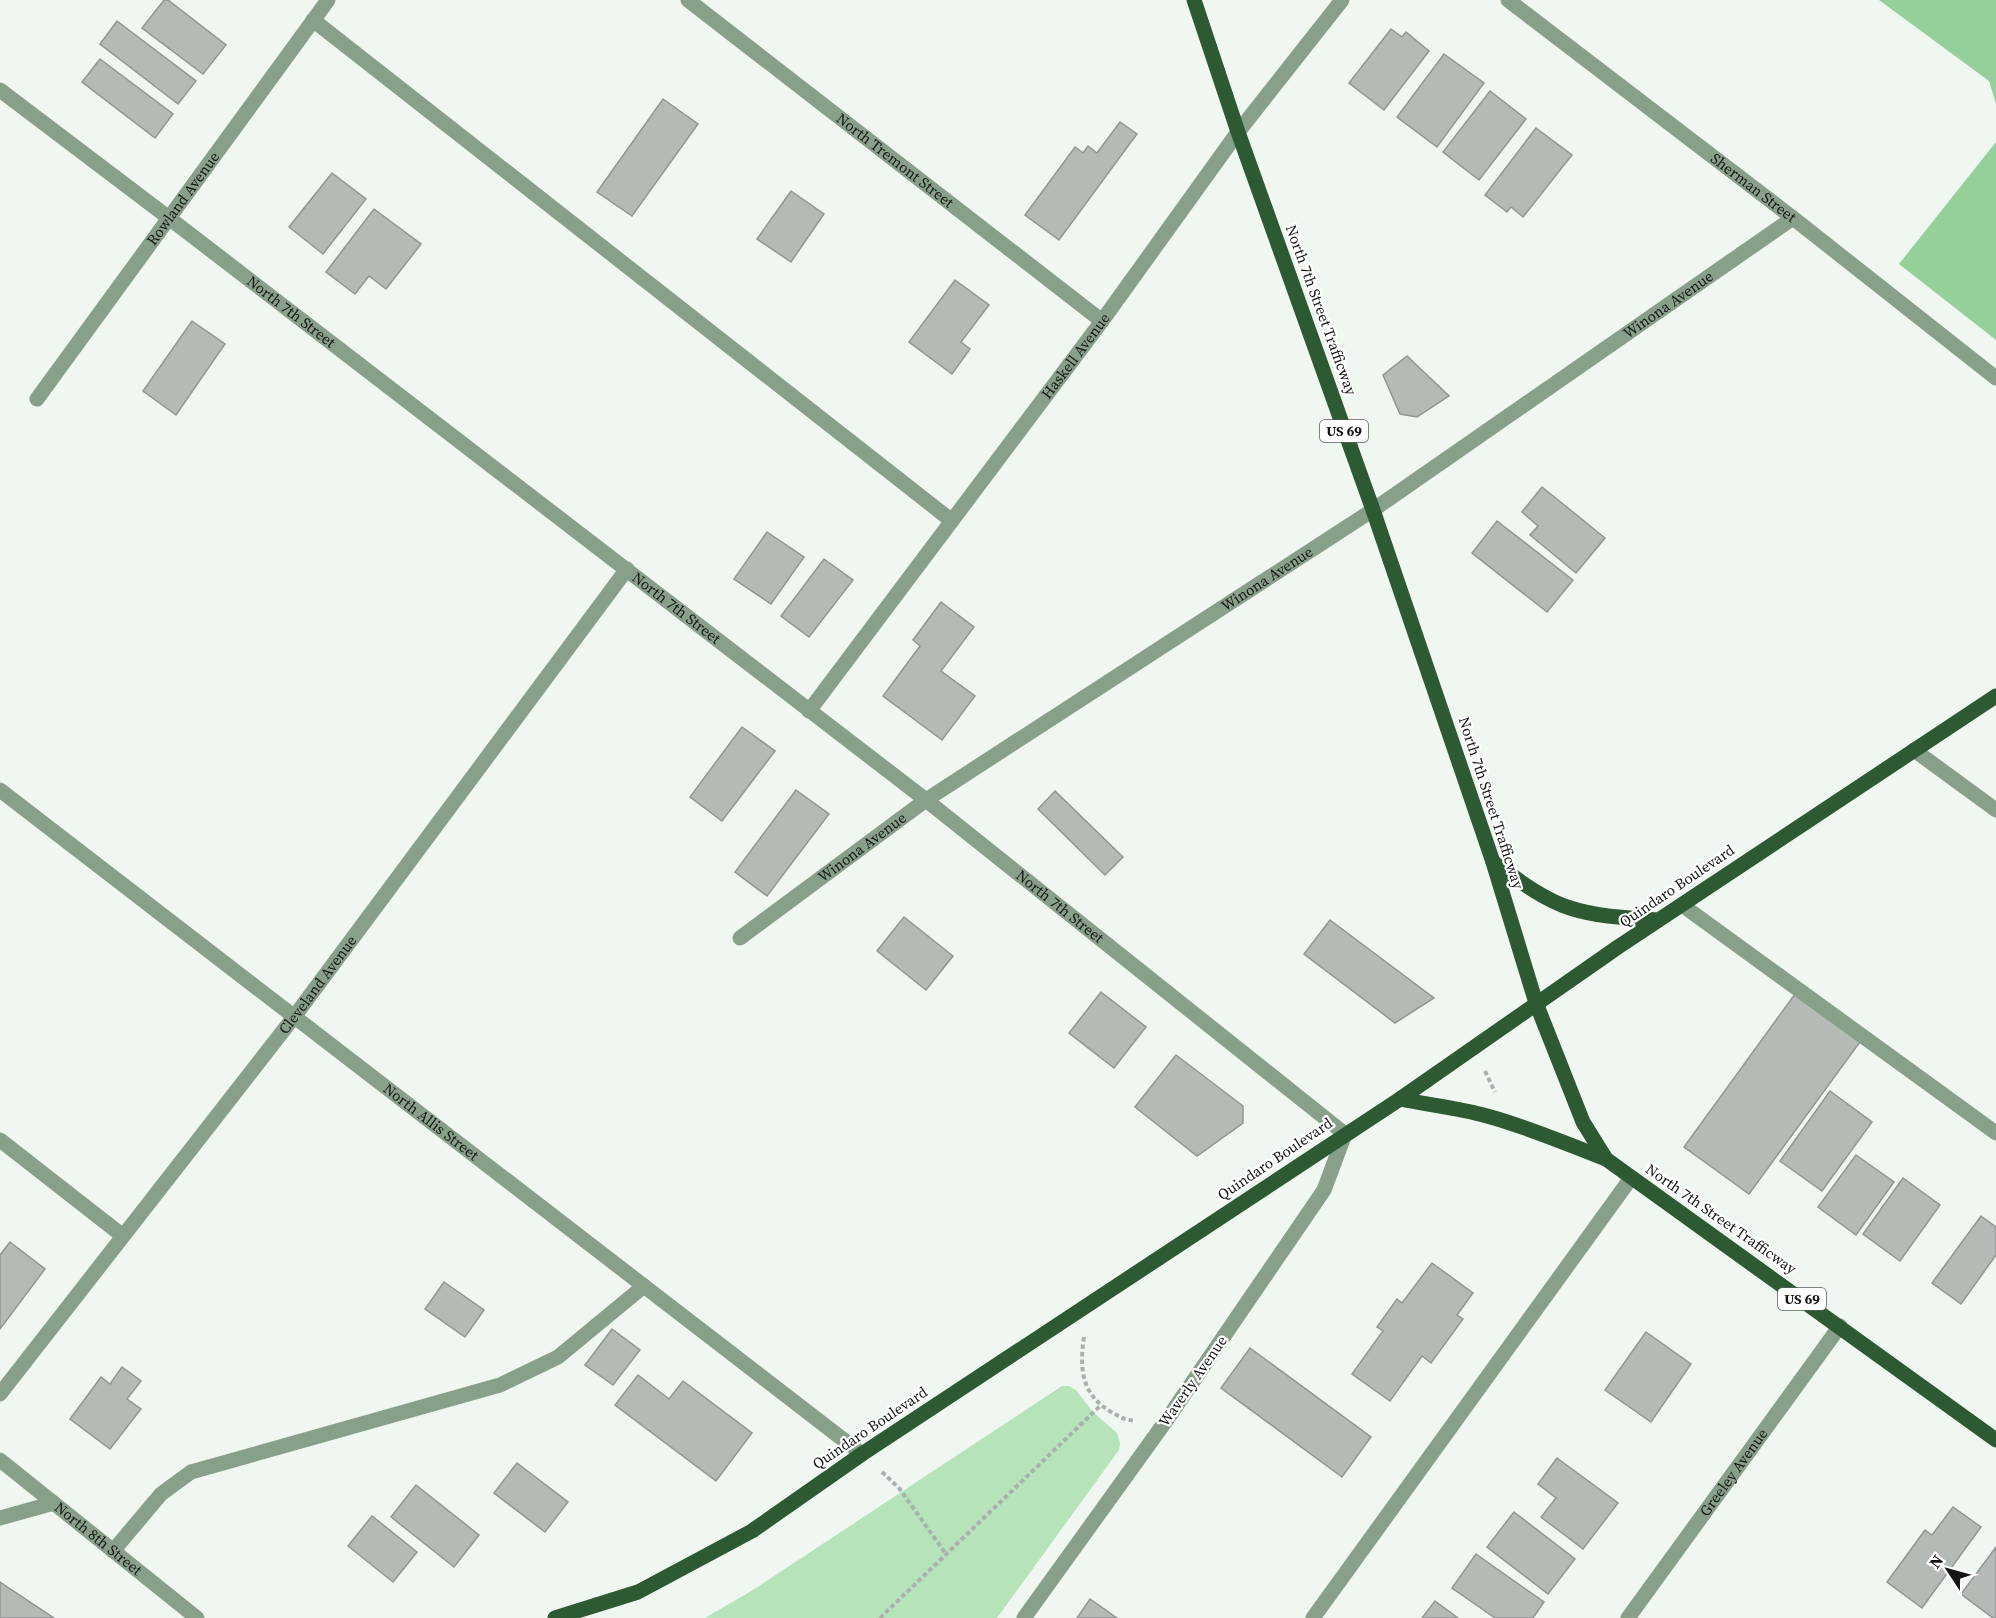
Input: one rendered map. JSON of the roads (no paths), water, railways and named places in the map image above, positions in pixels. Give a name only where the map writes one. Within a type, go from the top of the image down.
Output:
[{"type":"main road","name":"North 7th Street Trafficway","points":[[1194,0],[1493,862],[1536,1003],[1583,1122],[1606,1159],[1996,1440]]},
{"type":"main road","name":"Quindaro Boulevard","points":[[555,1618],[638,1592],[752,1531],[862,1454],[1400,1098],[1658,920],[1996,696]]},
{"type":"main road","points":[[1493,862],[1527,886],[1569,908],[1621,917],[1658,920]]},
{"type":"main road","points":[[1400,1098],[1490,1116],[1606,1159]]},
{"type":"street","name":"Rowland Avenue","points":[[37,399],[328,0]]},
{"type":"street","name":"North Tremont Street","points":[[688,0],[1102,321]]},
{"type":"street","name":"Haskell Avenue","points":[[809,711],[1102,321],[1238,132],[1342,0]]},
{"type":"street","name":"Sherman Street","points":[[1508,0],[1996,378]]},
{"type":"street","points":[[313,20],[952,521]]},
{"type":"street","name":"North 7th Street","points":[[0,90],[926,800],[1346,1134]]},
{"type":"street","name":"Winona Avenue","points":[[740,938],[926,800],[1372,510],[1792,218]]},
{"type":"street","name":"Cleveland Avenue","points":[[0,1394],[294,1017],[627,569]]},
{"type":"street","points":[[1914,750],[1996,810]]},
{"type":"street","name":"North Allis Street","points":[[0,790],[862,1454]]},
{"type":"street","points":[[1682,905],[1996,1133]]},
{"type":"street","name":"Waverly Avenue","points":[[1024,1618],[1168,1418],[1324,1190],[1346,1134]]},
{"type":"street","points":[[0,1140],[123,1236]]},
{"type":"street","points":[[1313,1618],[1631,1178]]},
{"type":"street","points":[[114,1551],[161,1494],[191,1472],[500,1385],[558,1357],[644,1286]]},
{"type":"street","name":"Greeley Avenue","points":[[1628,1618],[1840,1326]]},
{"type":"street","name":"North 8th Street","points":[[0,1460],[197,1618]]},
{"type":"street","points":[[0,1518],[54,1503]]}]
